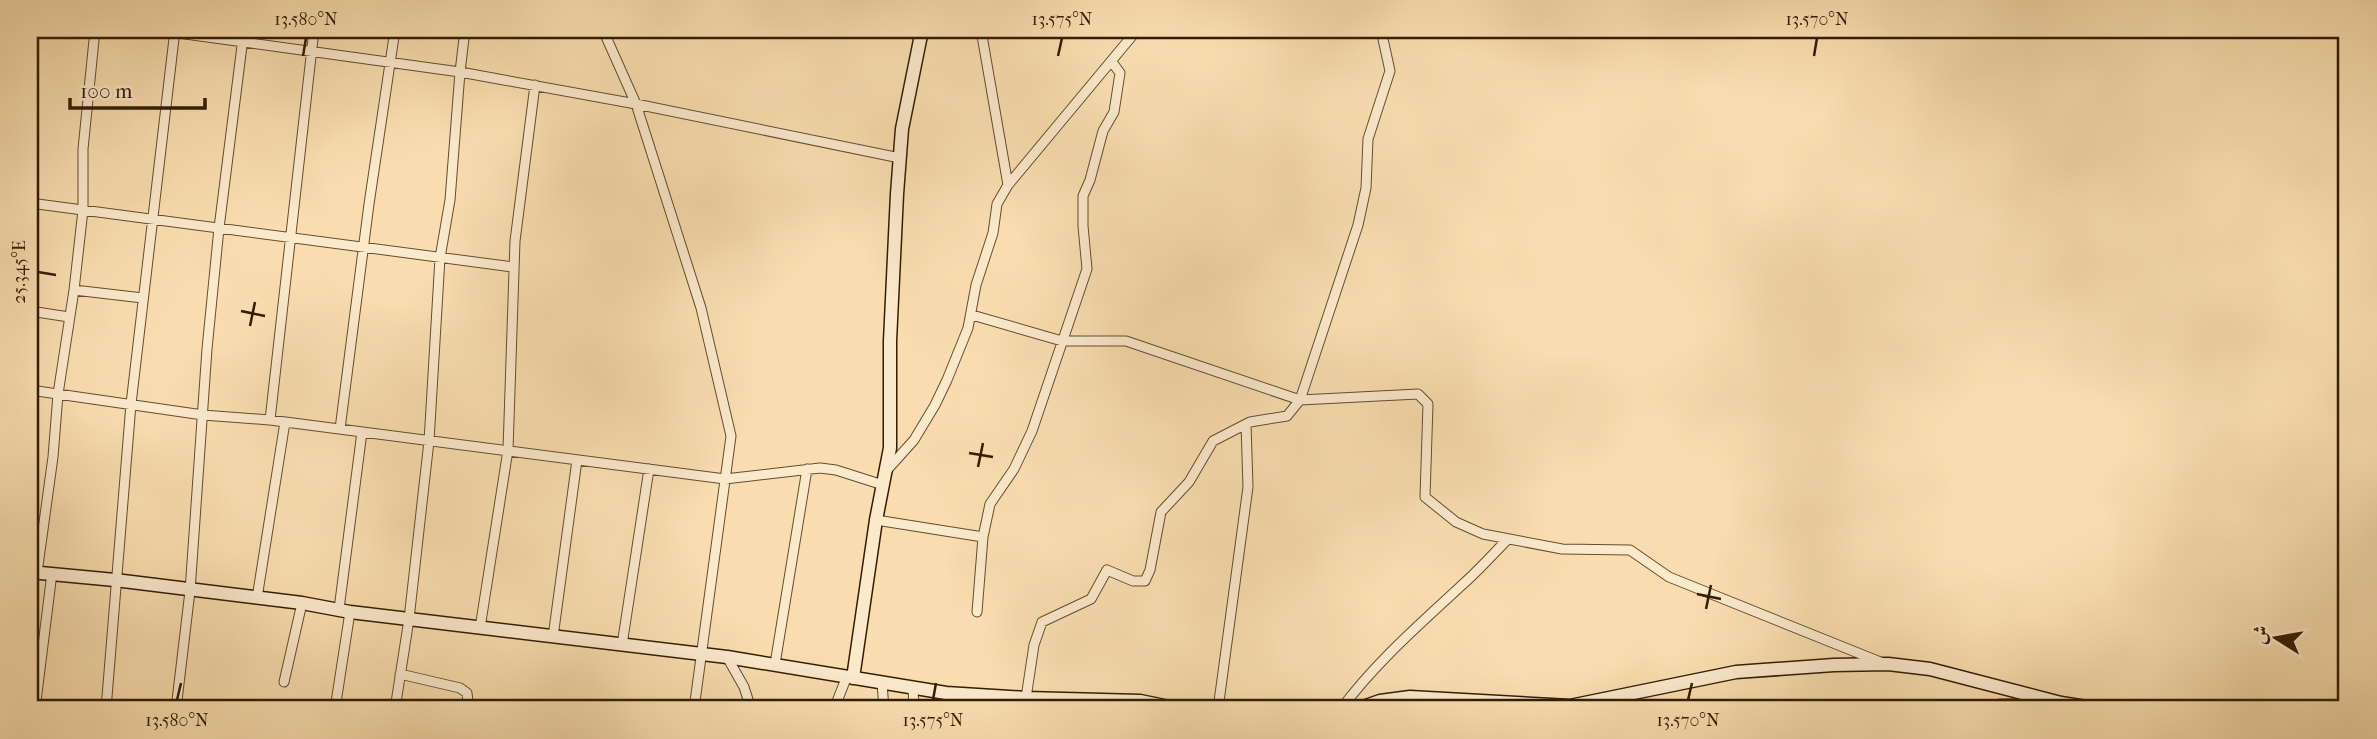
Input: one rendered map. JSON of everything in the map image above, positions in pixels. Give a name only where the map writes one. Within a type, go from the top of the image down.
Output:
[{"type":"main road","points":[[850,677],[890,448],[890,341],[902,129],[922,30]]},
{"type":"main road","points":[[34,573],[115,580],[727,657],[1001,703],[1026,698],[1056,704],[1160,706],[1179,709]]},
{"type":"main road","points":[[1357,709],[1380,701],[1410,698],[1570,706],[1736,672],[1888,664],[1930,669],[2061,703],[2099,709]]},
{"type":"street","points":[[34,573],[53,457],[58,394],[83,210],[83,149],[95,30]]},
{"type":"street","points":[[156,30],[460,72],[636,104],[900,158]]},
{"type":"street","points":[[176,709],[190,591],[219,228],[244,30]]},
{"type":"street","points":[[270,420],[314,30]]},
{"type":"street","points":[[340,429],[363,247],[396,30]]},
{"type":"street","points":[[395,709],[409,618],[429,440],[440,258],[450,200],[465,30]]},
{"type":"street","points":[[603,30],[636,104],[701,308],[730,436],[694,709]]},
{"type":"street","points":[[981,30],[1008,185]]},
{"type":"street","points":[[886,471],[914,440],[935,405],[961,348],[972,314],[976,285],[993,233],[997,204],[1008,185],[1137,30]]},
{"type":"street","points":[[1026,698],[1034,645],[1042,622],[1091,599],[1107,570],[1133,581],[1145,581],[1150,570],[1161,512],[1189,482],[1213,441],[1261,419],[1287,416],[1300,400],[1358,225],[1366,188],[1368,139],[1390,71],[1381,30]]},
{"type":"street","points":[[106,709],[131,404],[175,31]]},
{"type":"street","points":[[977,612],[983,537],[990,504],[1014,469],[1032,431],[1087,269],[1083,196],[1103,131],[1114,112],[1120,73],[1112,62]]},
{"type":"street","points":[[480,628],[508,450],[513,267],[535,85]]},
{"type":"street","points":[[30,203],[513,267]]},
{"type":"street","points":[[74,289],[144,298]]},
{"type":"street","points":[[30,312],[69,317]]},
{"type":"street","points":[[972,314],[1062,341],[1126,341],[1300,400],[1418,394],[1428,404],[1425,497],[1457,522],[1483,534],[1562,550],[1630,550],[1669,577],[1888,664]]},
{"type":"street","points":[[30,390],[203,415],[270,420],[725,479],[820,468],[836,470],[883,485]]},
{"type":"street","points":[[257,598],[285,422]]},
{"type":"street","points":[[1218,709],[1248,487],[1247,424]]},
{"type":"street","points":[[335,709],[362,432]]},
{"type":"street","points":[[553,637],[577,460]]},
{"type":"street","points":[[622,645],[649,469]]},
{"type":"street","points":[[775,664],[807,469]]},
{"type":"street","points":[[876,520],[983,537]]},
{"type":"street","points":[[1341,709],[1368,674],[1404,636],[1463,584],[1508,539]]},
{"type":"street","points":[[35,709],[52,573]]},
{"type":"street","points":[[284,682],[302,603]]},
{"type":"street","points":[[727,657],[744,687],[751,709]]},
{"type":"street","points":[[400,674],[460,688],[467,693],[469,709]]},
{"type":"street","points":[[834,709],[850,677]]},
{"type":"street","points":[[882,683],[884,709]]},
{"type":"street","points":[[912,688],[914,709]]},
{"type":"street","points":[[1974,709],[2000,704],[2061,703]]}]
